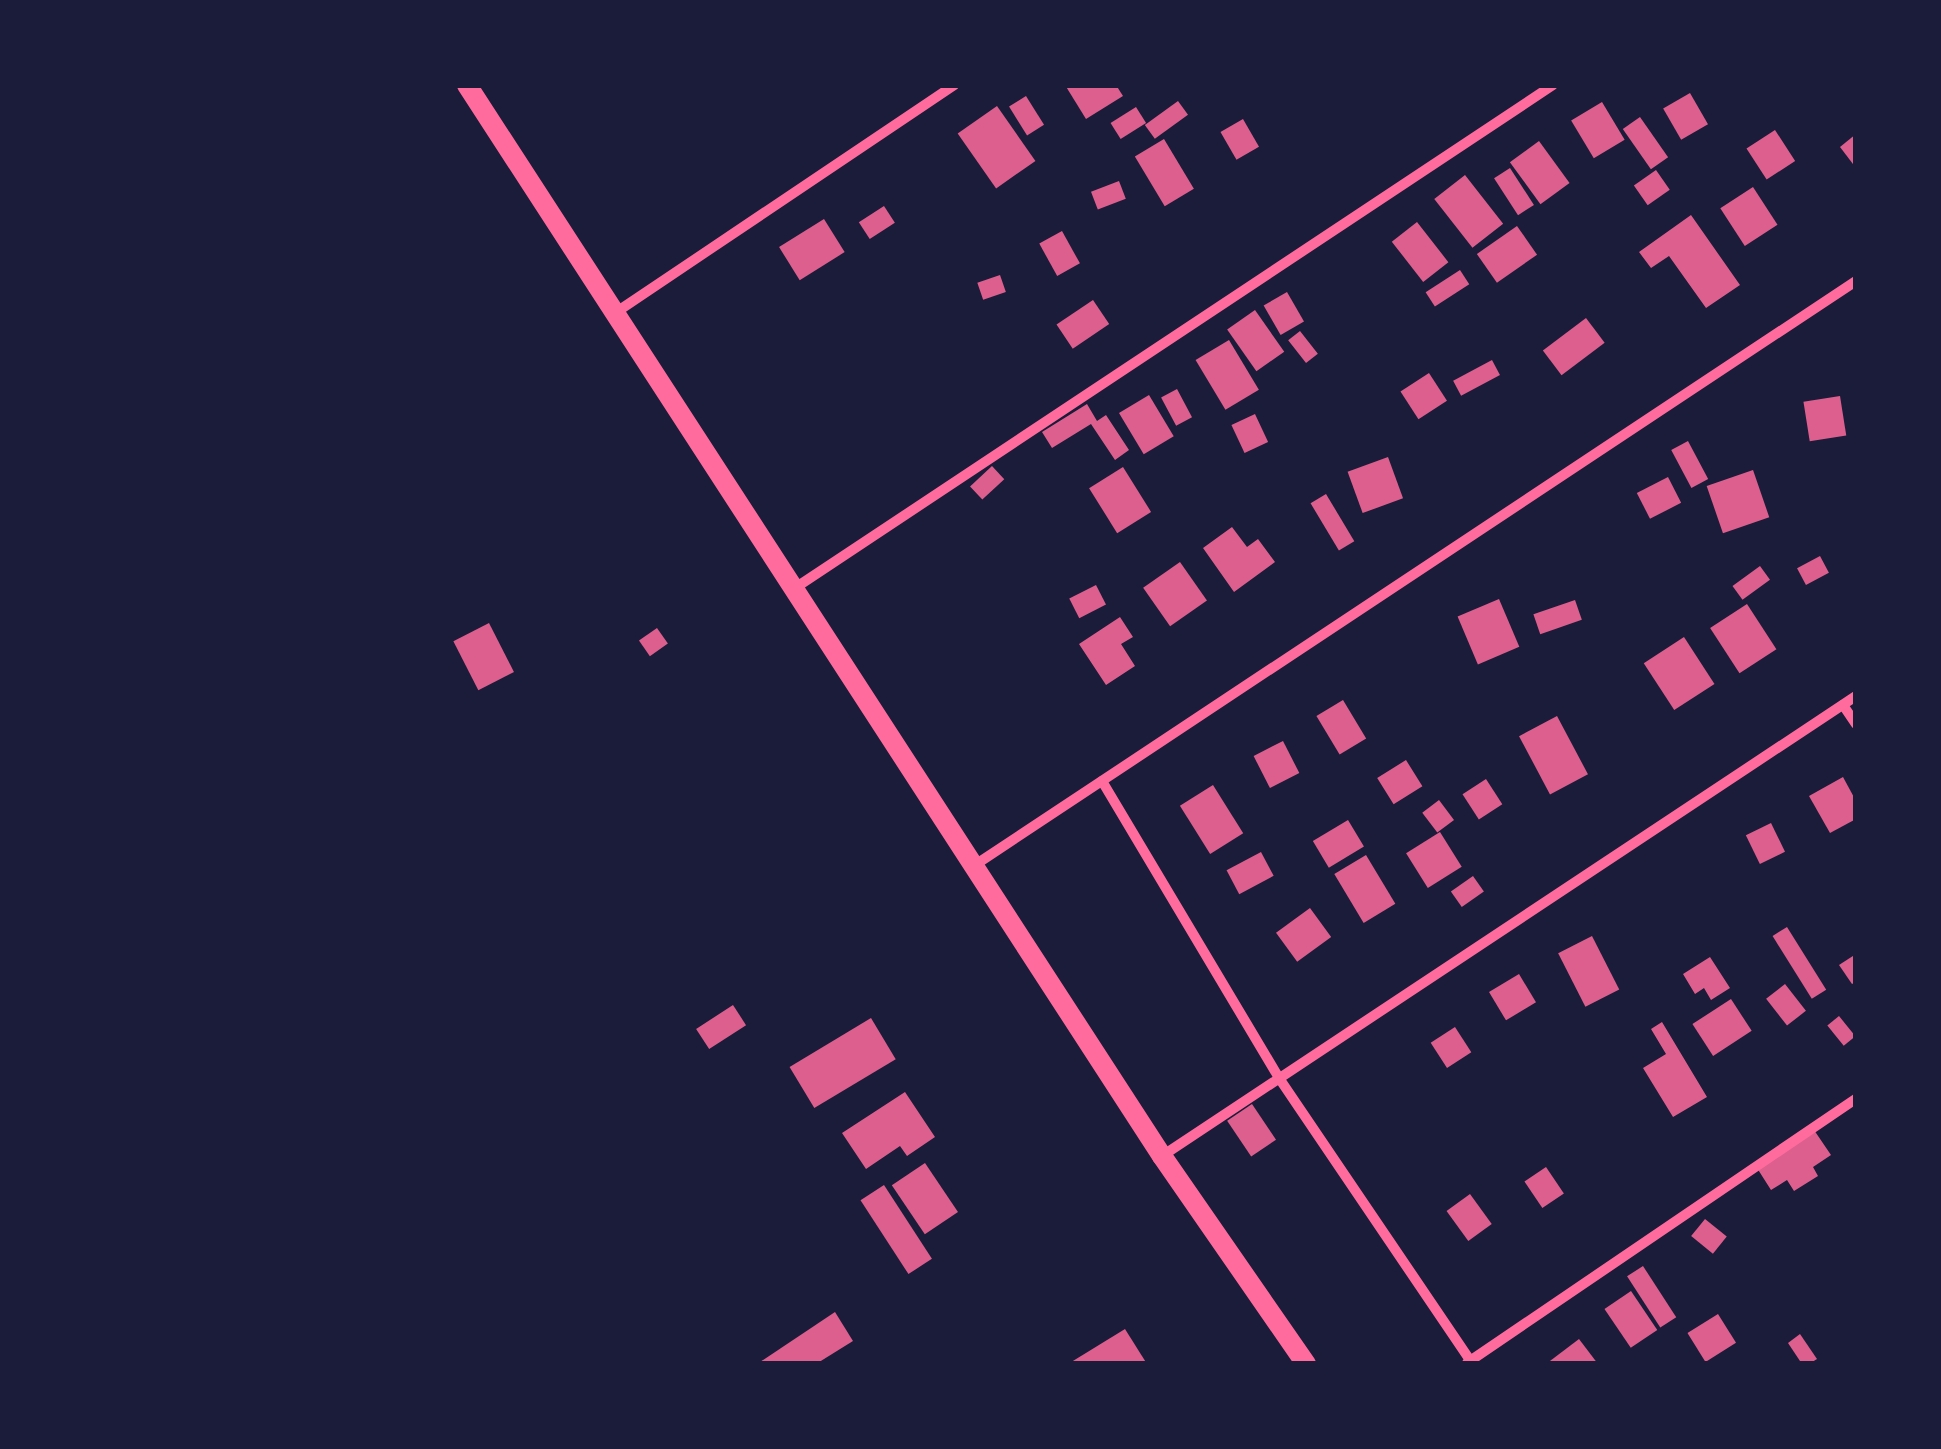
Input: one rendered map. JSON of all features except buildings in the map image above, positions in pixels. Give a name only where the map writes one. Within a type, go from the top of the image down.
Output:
[{"type":"main road","points":[[467,85],[1162,1156],[1306,1364]]},
{"type":"street","points":[[615,312],[954,85]]},
{"type":"street","points":[[792,590],[1553,85]]},
{"type":"street","points":[[975,865],[1856,281]]},
{"type":"street","points":[[1162,1156],[1856,696]]},
{"type":"street","points":[[1843,705],[1856,724]]},
{"type":"street","points":[[1102,781],[1279,1078],[1470,1363],[1856,1099]]}]
